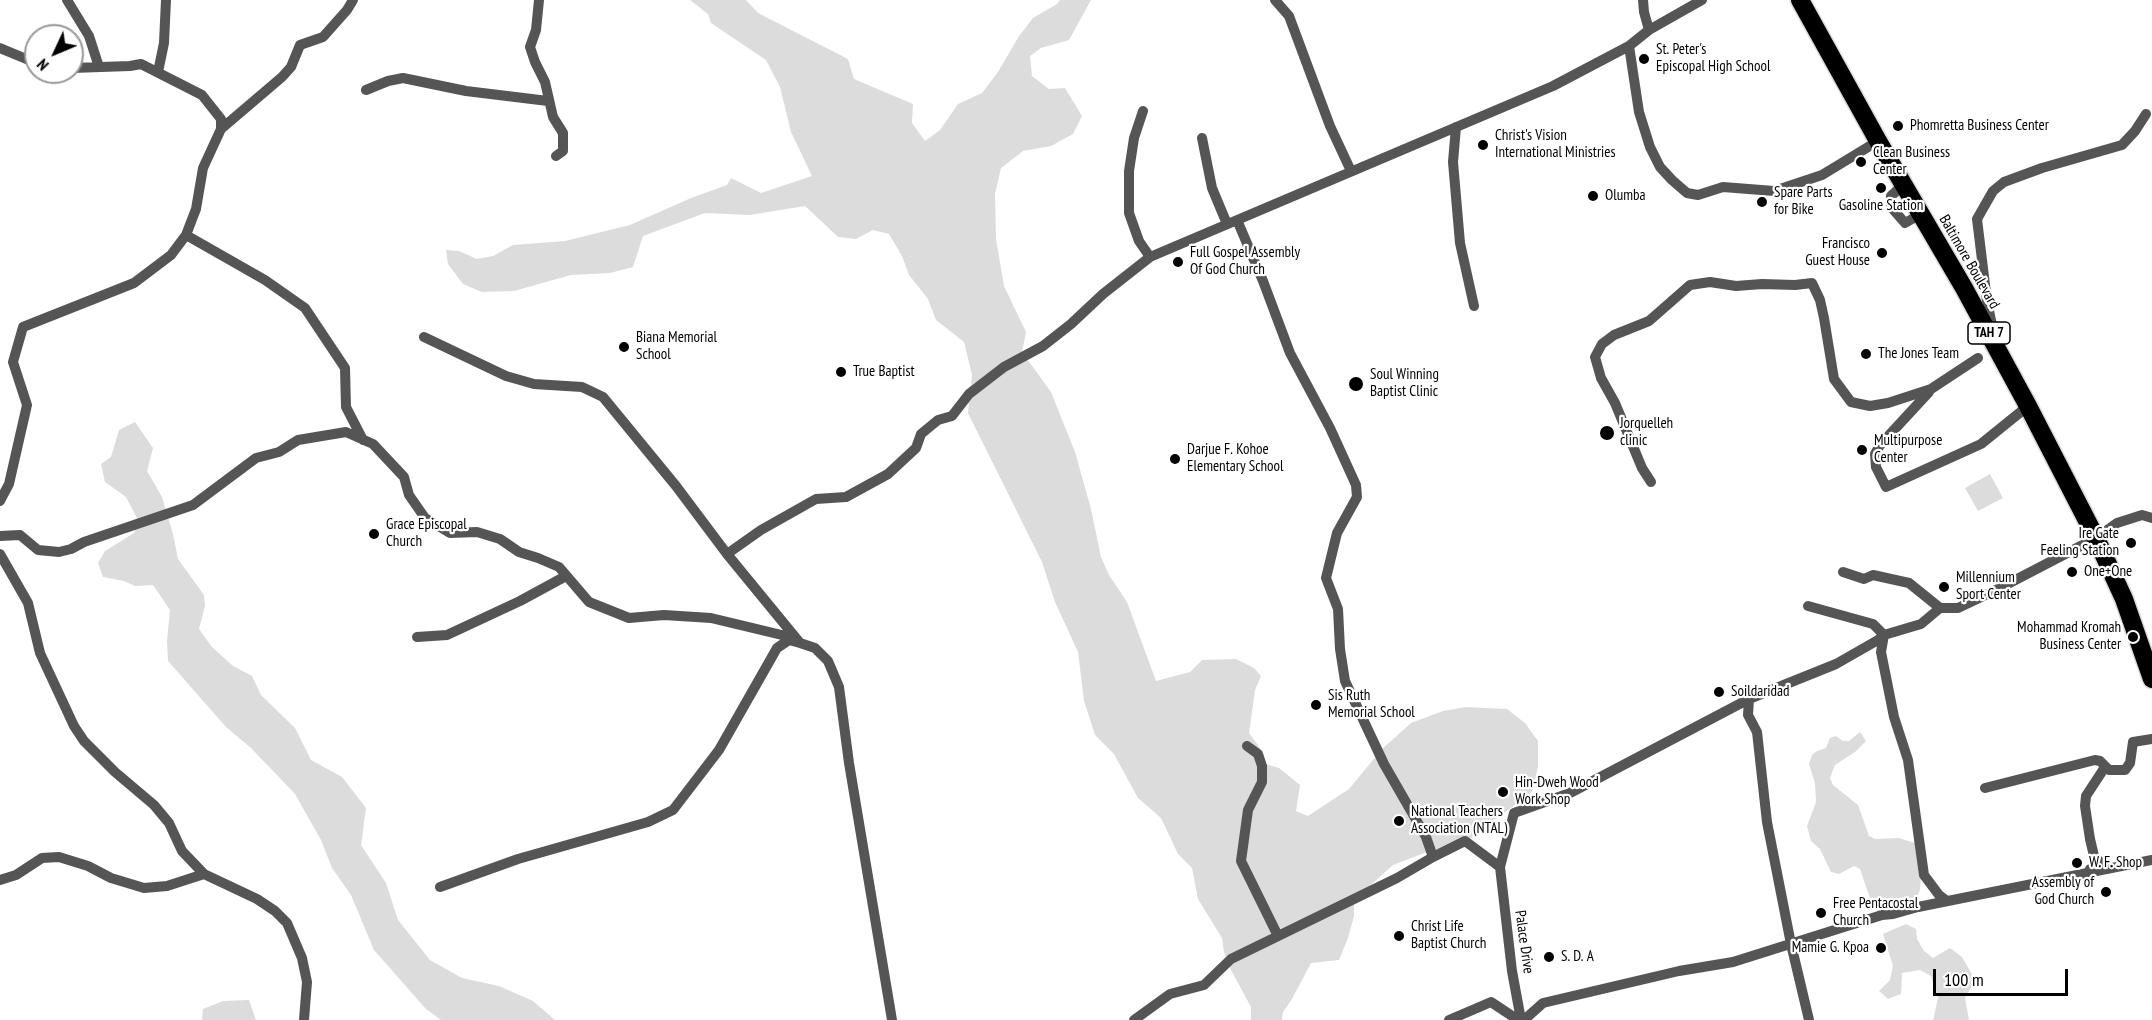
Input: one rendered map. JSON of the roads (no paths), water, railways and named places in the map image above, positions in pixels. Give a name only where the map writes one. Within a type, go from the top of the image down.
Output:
[{"type":"highway","name":"Baltimore Boulevard","points":[[1800,0],[2028,406],[2096,538],[2124,599],[2152,679]]},
{"type":"street","points":[[67,0],[89,36],[99,67]]},
{"type":"street","points":[[158,72],[164,43],[166,0]]},
{"type":"street","points":[[221,129],[282,77],[291,67],[300,45],[323,37],[353,0]]},
{"type":"street","points":[[539,0],[536,30],[530,47],[545,82],[553,117],[563,133],[563,151],[556,156]]},
{"type":"street","points":[[1275,0],[1289,16],[1330,126],[1351,171]]},
{"type":"street","points":[[1644,0],[1644,12],[1649,30]]},
{"type":"street","points":[[727,554],[760,530],[816,499],[846,497],[888,474],[916,448],[921,434],[938,420],[952,416],[969,394],[1004,367],[1043,346],[1150,257],[1553,86],[1629,46],[1649,30],[1702,0]]},
{"type":"street","points":[[1629,46],[1638,112],[1650,147],[1660,167],[1687,194],[1698,195],[1723,187],[1774,191],[1822,174],[1878,141]]},
{"type":"street","points":[[0,48],[24,58]]},
{"type":"street","points":[[0,501],[9,484],[27,405],[13,362],[23,327],[134,283],[171,255],[186,235],[196,209],[203,168],[221,129],[221,119],[202,95],[141,64],[84,68]]},
{"type":"street","points":[[366,90],[403,78],[466,91],[548,101]]},
{"type":"street","points":[[1143,111],[1134,138],[1129,171],[1129,213],[1139,241],[1150,257]]},
{"type":"street","points":[[1998,350],[1987,301],[1978,232],[1977,219],[1984,204],[1993,191],[2004,182],[2052,165],[2122,145],[2146,114]]},
{"type":"street","points":[[1456,128],[1453,162],[1460,243],[1474,306]]},
{"type":"street","points":[[1202,138],[1212,188],[1263,281],[1290,353],[1330,428],[1356,485],[1357,497],[1336,533],[1326,578],[1338,609],[1340,649],[1345,681],[1384,764],[1426,837],[1433,857]]},
{"type":"street","points":[[186,235],[265,280],[305,308],[345,368],[346,407],[363,440]]},
{"type":"street","points":[[1651,482],[1642,468],[1595,357],[1602,344],[1614,335],[1649,321],[1690,285],[1710,282],[1736,286],[1812,283],[1820,300],[1834,379],[1851,402],[1870,406],[1888,403],[1931,389]]},
{"type":"street","points":[[424,337],[506,376],[534,384],[582,387],[603,397],[800,643]]},
{"type":"street","points":[[1978,358],[1931,389],[1880,445],[1875,454],[1876,467],[1886,487],[1981,444],[2028,406]]},
{"type":"street","points":[[0,536],[20,535],[38,550],[59,552],[193,505],[256,458],[279,452],[298,440],[346,432],[374,444],[404,477],[408,495],[425,518],[450,532],[477,531],[500,539],[519,552],[559,567],[589,602],[629,618],[664,615],[711,618],[786,636],[789,640],[815,648],[828,662],[839,687],[855,800],[892,1020]]},
{"type":"street","points":[[1843,572],[1864,579],[1874,575],[1909,583],[1940,608],[1958,608],[1998,590],[2096,538],[2117,523],[2142,515],[2152,518]]},
{"type":"street","points":[[0,554],[28,603],[40,653],[74,726],[100,758],[154,805],[170,823],[182,851],[204,873],[257,899],[275,911],[287,923],[302,958],[307,982],[304,1020]]},
{"type":"street","points":[[417,637],[447,635],[520,601],[566,576]]},
{"type":"street","points":[[1808,606],[1873,624],[1884,634]]},
{"type":"street","points":[[1134,1020],[1170,994],[1204,985],[1231,959],[1465,842],[1500,867],[1514,813],[1570,793],[1749,699],[1836,664],[1878,640],[1884,634],[1922,624],[1940,608]]},
{"type":"street","points":[[1884,634],[1881,652],[1894,717],[1908,760],[1924,875],[1947,901],[1918,907]]},
{"type":"street","points":[[440,887],[518,859],[648,822],[673,810],[719,750],[777,648],[789,640]]},
{"type":"street","points":[[1749,699],[1748,715],[1757,732],[1767,822],[1791,944],[1809,1020]]},
{"type":"street","points":[[1985,788],[2095,760],[2100,761],[2109,770],[2125,770],[2130,763],[2133,742],[2152,739]]},
{"type":"street","points":[[1247,746],[1258,754],[1262,766],[1262,782],[1248,810],[1241,861],[1278,936]]},
{"type":"street","points":[[2066,876],[2102,864],[2094,856],[2085,806],[2090,789],[2105,767]]},
{"type":"street","points":[[0,880],[42,858],[59,857],[88,866],[111,878],[144,888],[167,886],[204,873]]},
{"type":"street","points":[[1449,1020],[1491,1002],[1521,1020],[1543,1003],[1679,971],[1734,962],[1873,917],[2152,860]]},
{"type":"street","name":"Palace Drive","points":[[1500,867],[1509,951],[1521,1020]]},
{"type":"place","name":"St. Peter's Episcopal High School","points":[[1644,59]]},
{"type":"place","name":"Phomretta Business Center","points":[[1898,126]]},
{"type":"place","name":"Christ's Vision International Ministries","points":[[1483,145]]},
{"type":"place","name":"Clean Business Center","points":[[1861,162]]},
{"type":"place","name":"Gasoline Station","points":[[1881,188]]},
{"type":"place","name":"Olumba","points":[[1593,196]]},
{"type":"place","name":"Spare Parts for Bike","points":[[1762,202]]},
{"type":"place","name":"Francisco Guest House","points":[[1882,253]]},
{"type":"place","name":"Full Gospel Assembly Of God Church","points":[[1178,262]]},
{"type":"place","name":"Biana Memorial School","points":[[624,347]]},
{"type":"place","name":"The Jones Team","points":[[1866,354]]},
{"type":"place","name":"True Baptist","points":[[841,372]]},
{"type":"place","name":"Soul Winning Baptist Clinic","points":[[1356,384]]},
{"type":"place","name":"Jorquelleh clinic","points":[[1607,433]]},
{"type":"place","name":"Multipurpose Center","points":[[1862,450]]},
{"type":"place","name":"Darjue F. Kohoe Elementary School","points":[[1175,459]]},
{"type":"place","name":"Grace Episcopal Church","points":[[374,534]]},
{"type":"place","name":"Ire Gate Feeling Station","points":[[2131,543]]},
{"type":"place","name":"One+One","points":[[2072,572]]},
{"type":"place","name":"Millennium Sport Center","points":[[1944,587]]},
{"type":"place","name":"Mohammad Kromah Business Center","points":[[2133,637]]},
{"type":"place","name":"Soildaridad","points":[[1719,692]]},
{"type":"place","name":"Sis Ruth Memorial School","points":[[1316,705]]},
{"type":"place","name":"Hin-Dweh Wood Work Shop","points":[[1503,792]]},
{"type":"place","name":"National Teachers Association (NTAL)","points":[[1399,821]]},
{"type":"place","name":"W. F. Shop","points":[[2077,863]]},
{"type":"place","name":"Assembly of God Church","points":[[2106,892]]},
{"type":"place","name":"Free Pentacostal Church","points":[[1821,913]]},
{"type":"place","name":"Christ Life Baptist Church","points":[[1399,936]]},
{"type":"place","name":"Mamie G. Kpoa","points":[[1881,948]]},
{"type":"place","name":"S. D. A","points":[[1549,957]]}]
